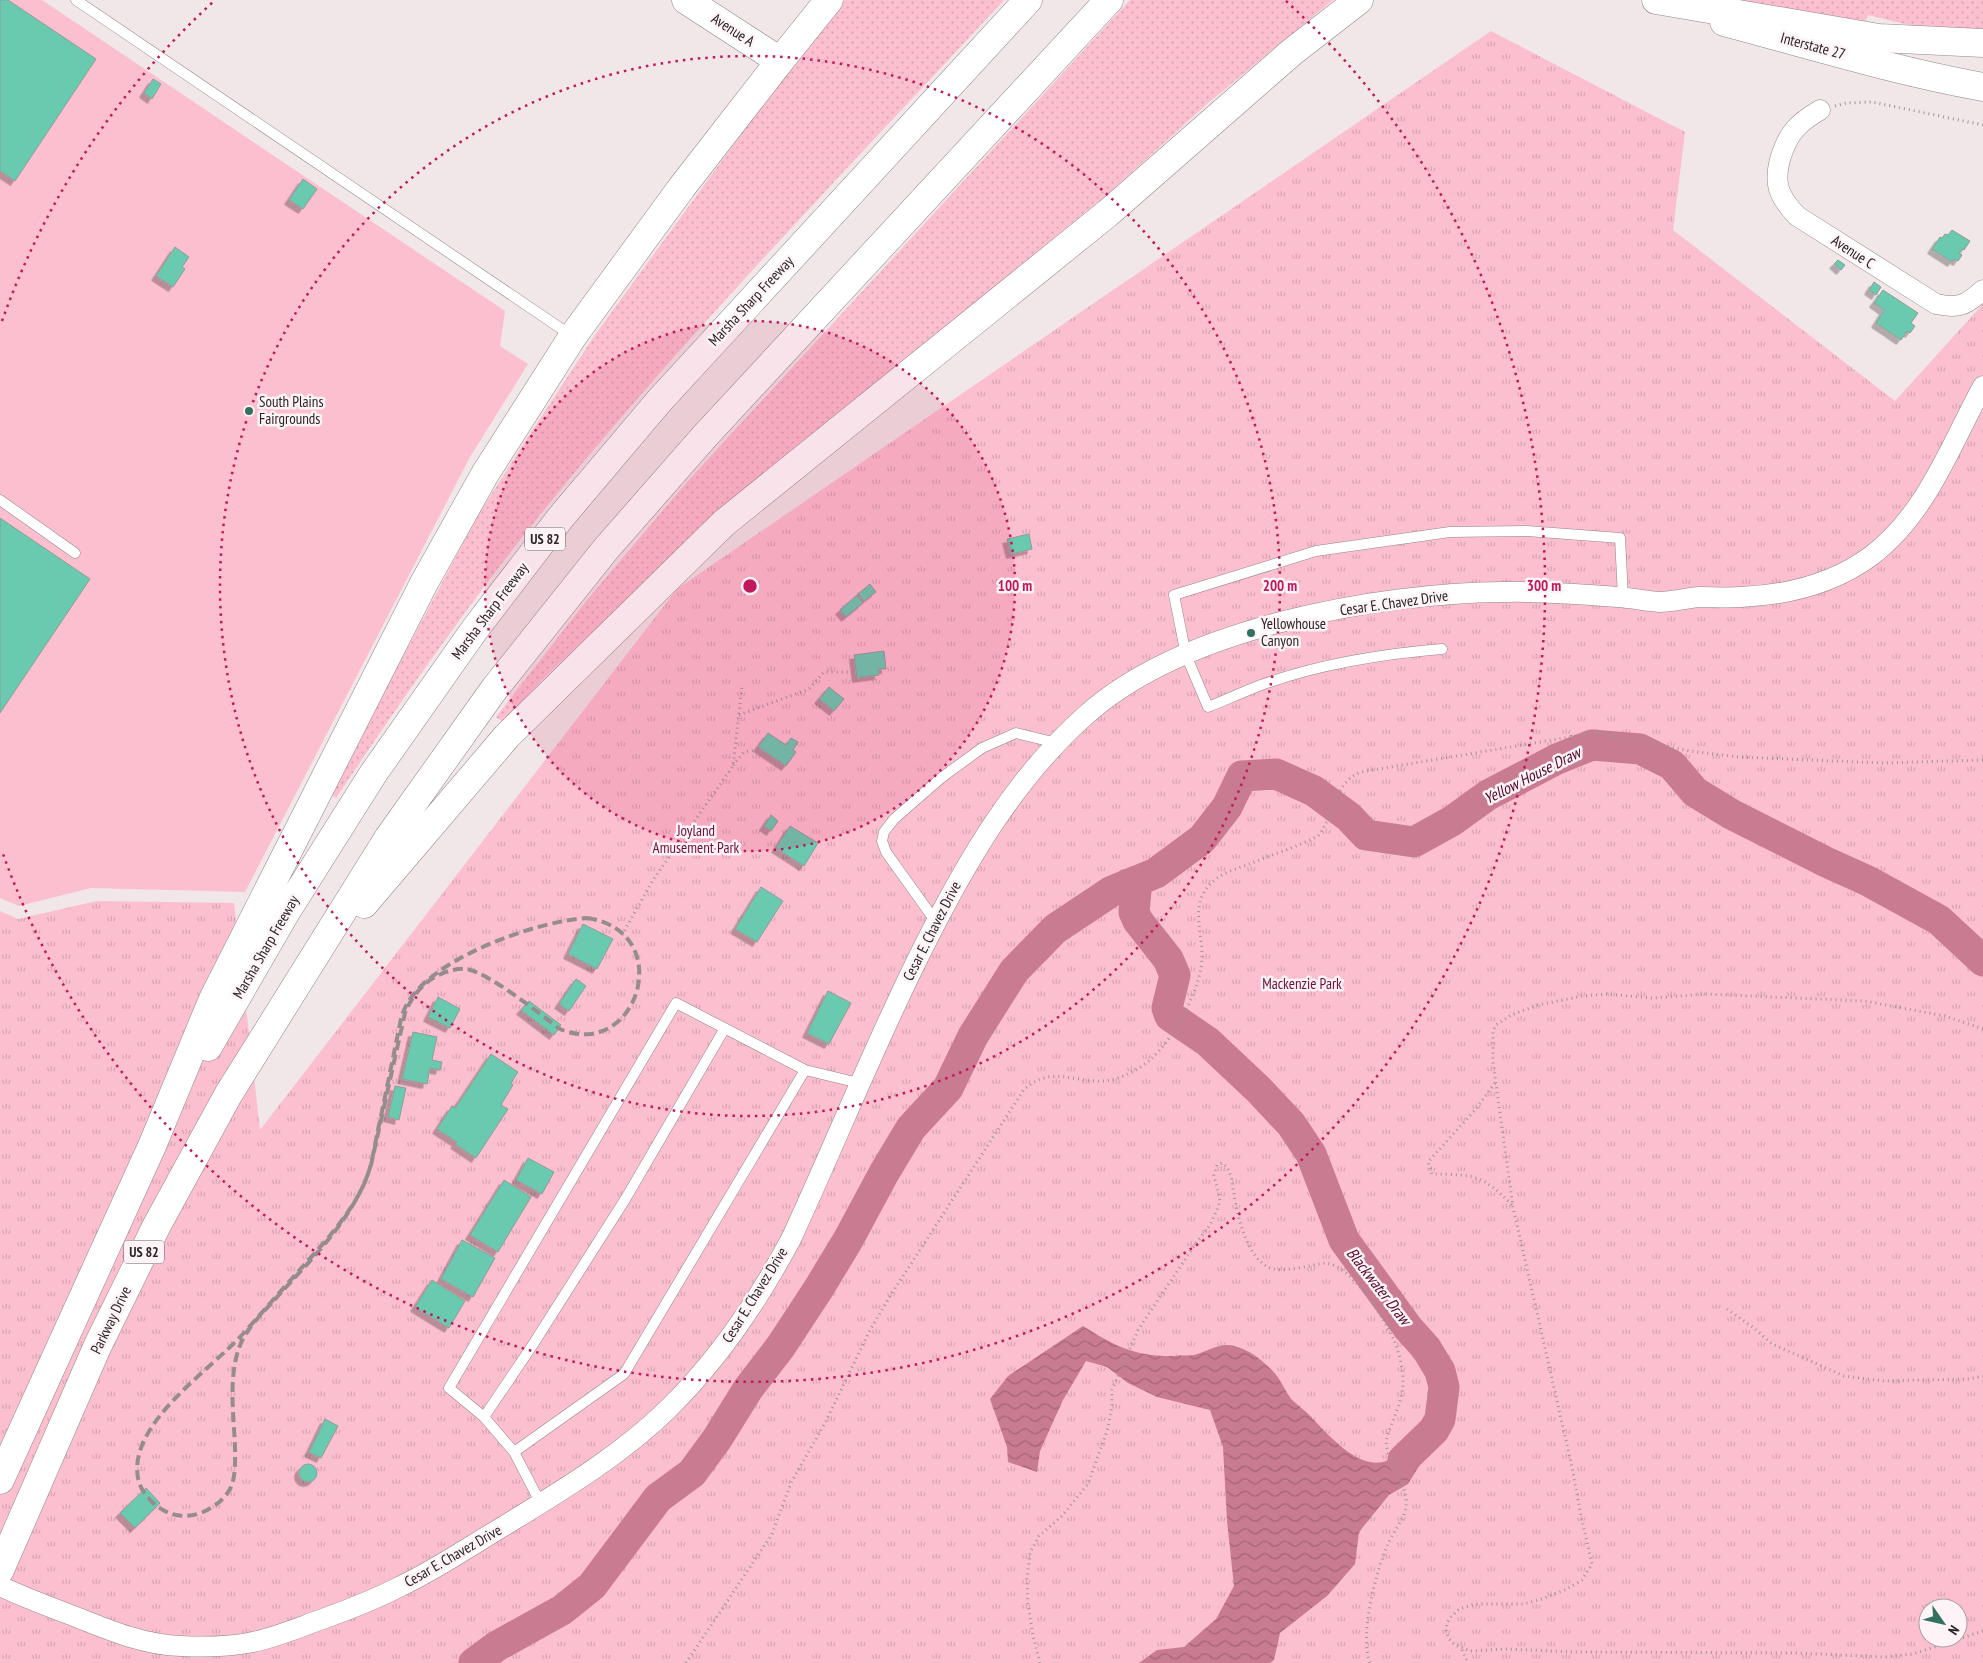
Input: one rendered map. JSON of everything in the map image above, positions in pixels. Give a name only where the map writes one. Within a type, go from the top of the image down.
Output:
[{"type":"main road","name":"Avenue A","points":[[686,0],[780,61]]},
{"type":"main road","points":[[152,1146],[213,999],[424,583],[485,474],[573,336],[682,187],[829,0]]},
{"type":"main road","name":"Marsha Sharp Freeway","points":[[152,1146],[286,912],[373,774],[475,629],[561,517],[660,400],[1028,0]]},
{"type":"main road","name":"US 82","points":[[301,977],[400,821],[495,688],[605,550],[704,437],[1109,0]]},
{"type":"main road","points":[[301,977],[507,736],[724,523],[1108,213],[1292,52],[1359,0]]},
{"type":"main road","name":"Interstate 27","points":[[1645,0],[1872,62],[1944,80],[1983,86]]},
{"type":"main road","points":[[1656,0],[1879,38],[1983,43]]},
{"type":"main road","name":"Parkway Drive","points":[[0,1570],[98,1345],[157,1225],[228,1095],[301,977]]},
{"type":"main road","name":"US 82","points":[[0,1480],[152,1146]]},
{"type":"street","name":"Avenue C","points":[[1820,110],[1794,129],[1787,139],[1776,175],[1785,203],[1797,216],[1936,304],[1952,308],[1970,302],[1983,290]]},
{"type":"street","name":"Cesar E. Chavez Drive","points":[[0,1586],[113,1632],[149,1642],[178,1646],[230,1645],[251,1642],[320,1620],[401,1586],[437,1567],[541,1504],[635,1439],[668,1408],[729,1340],[772,1273],[791,1239],[859,1083],[936,922],[969,861],[999,814],[1024,780],[1057,743],[1089,712],[1119,689],[1147,673],[1186,655],[1237,635],[1277,622],[1379,603],[1442,595],[1505,592],[1623,597],[1661,602],[1700,597],[1760,596],[1809,587],[1852,569],[1874,554],[1912,513],[1953,446],[1983,386]]},
{"type":"lane","points":[[76,0],[573,336]]},
{"type":"lane","points":[[0,500],[75,553]]},
{"type":"lane","points":[[1442,649],[1403,652],[1310,670],[1262,685],[1208,707],[1186,655],[1174,595],[1316,551],[1450,532],[1527,531],[1620,538],[1623,597]]},
{"type":"lane","points":[[936,922],[886,852],[882,842],[884,832],[894,819],[941,778],[982,748],[1016,733],[1057,743]]},
{"type":"lane","points":[[541,1504],[514,1452],[484,1417],[449,1388],[676,1003],[805,1070],[859,1083]]},
{"type":"lane","points":[[484,1417],[532,1346],[626,1198],[725,1028]]},
{"type":"lane","points":[[514,1452],[624,1374],[805,1070]]},
{"type":"path","points":[[1820,110],[1846,103],[1872,102],[1983,125]]},
{"type":"path","points":[[738,715],[809,689],[824,672],[854,672]]},
{"type":"path","points":[[733,766],[742,686]]},
{"type":"path","points":[[686,1663],[772,1534],[790,1484],[826,1420],[870,1330],[1023,1091],[1035,1080],[1042,1078],[1072,1076],[1091,1081],[1115,1080],[1146,1063],[1169,1037],[1188,1004],[1198,981],[1202,957],[1198,906],[1207,888],[1224,874],[1318,836],[1338,794],[1348,779],[1361,772],[1594,733],[1690,751],[1738,757],[1882,763],[1983,760]]},
{"type":"path","points":[[1571,736],[1581,766]]},
{"type":"path","points":[[622,935],[653,880],[744,752],[755,750],[786,769]]},
{"type":"path","points":[[1983,1030],[1946,1016],[1865,1001],[1705,994],[1652,998],[1607,994],[1583,996],[1538,1005],[1511,1015],[1496,1026],[1493,1032],[1492,1046],[1495,1082],[1513,1207],[1592,1564],[1582,1580],[1567,1589],[1542,1599],[1523,1604],[1475,1604],[1459,1609],[1450,1618],[1446,1631],[1454,1645],[1462,1649],[1479,1652],[1507,1649],[1573,1652],[1796,1653],[1885,1657],[1913,1654],[1983,1631]]},
{"type":"path","points":[[1495,1082],[1475,1110],[1428,1162],[1432,1174],[1475,1177],[1483,1180],[1492,1185],[1513,1207]]},
{"type":"path","points":[[1040,1663],[1028,1604],[1027,1579],[1030,1553],[1039,1536],[1062,1516],[1088,1484],[1108,1428],[1112,1406],[1112,1390],[1116,1380],[1138,1330],[1210,1225],[1220,1200],[1214,1176],[1217,1165],[1222,1163],[1229,1171],[1237,1216],[1256,1257],[1272,1269],[1326,1263],[1333,1264],[1342,1269],[1365,1294],[1394,1339],[1403,1370],[1403,1382],[1399,1405],[1386,1441],[1388,1452],[1406,1500],[1404,1513],[1384,1553],[1370,1607],[1366,1630],[1366,1644],[1370,1663]]},
{"type":"path","points":[[1727,1309],[1754,1328],[1772,1344],[1844,1376],[1883,1381],[1969,1379],[1983,1376]]},
{"type":"path","points":[[1462,1649],[1468,1663]]},
{"type":"green space","name":"South Plains Fairgrounds","points":[[0,0],[42,0],[505,311],[500,346],[528,364],[470,457],[245,892],[91,888],[19,906],[0,898]]},
{"type":"green space","points":[[845,0],[1004,0],[723,302],[561,489],[445,640],[336,798],[330,794],[477,517],[522,446],[595,335],[753,118]]},
{"type":"green space","points":[[1130,0],[1333,0],[1208,103],[1110,192],[690,540],[543,679],[503,722],[496,717],[587,600],[687,482]]},
{"type":"green space","points":[[1690,0],[1983,0],[1983,33],[1913,26],[1868,15],[1865,22]]},
{"type":"green space","name":"Mackenzie Park","points":[[1491,31],[1685,132],[1673,230],[1895,401],[1983,304],[1983,1663],[0,1663],[0,911],[18,919],[97,901],[234,903],[260,1130],[677,589]]},
{"type":"water","points":[[1083,1326],[1116,1345],[1148,1355],[1192,1355],[1224,1345],[1240,1348],[1258,1358],[1273,1371],[1291,1399],[1335,1441],[1354,1456],[1365,1461],[1375,1463],[1386,1461],[1434,1430],[1436,1439],[1408,1484],[1389,1495],[1359,1532],[1355,1564],[1327,1596],[1280,1633],[1274,1660],[1270,1663],[1139,1663],[1157,1650],[1184,1647],[1216,1619],[1234,1586],[1227,1521],[1223,1447],[1210,1410],[1157,1397],[1128,1383],[1107,1367],[1086,1361],[1063,1400],[1040,1451],[1037,1472],[1008,1462],[1007,1447],[990,1399],[1008,1376]]},
{"type":"building","points":[[0,0],[8,0],[96,59],[15,181],[0,171]]},
{"type":"building","points":[[153,79],[161,84],[152,99],[144,93]]},
{"type":"building","points":[[303,179],[317,189],[303,209],[289,200]]},
{"type":"building","points":[[1952,230],[1970,241],[1964,250],[1962,249],[1959,253],[1962,255],[1958,261],[1954,259],[1952,262],[1932,249],[1940,237],[1942,238],[1945,234],[1948,235]]},
{"type":"building","points":[[175,247],[189,257],[182,267],[185,269],[173,287],[156,276]]},
{"type":"building","points":[[1838,260],[1845,265],[1841,270],[1834,264]]},
{"type":"building","points":[[1874,282],[1881,287],[1876,295],[1869,290]]},
{"type":"building","points":[[1883,290],[1918,313],[1911,323],[1915,326],[1910,333],[1907,331],[1901,340],[1876,323],[1884,310],[1874,303]]},
{"type":"building","points":[[0,518],[90,579],[0,713]]},
{"type":"building","points":[[1029,534],[1032,549],[1011,554],[1007,539]]},
{"type":"building","points":[[870,584],[876,592],[864,601],[858,594]]},
{"type":"building","points":[[857,595],[863,603],[846,617],[840,610]]},
{"type":"building","points":[[884,651],[886,669],[879,669],[879,675],[857,678],[854,655]]},
{"type":"building","points":[[829,687],[844,699],[834,711],[819,699]]},
{"type":"building","points":[[768,733],[786,745],[791,738],[798,742],[793,750],[796,752],[786,766],[758,747]]},
{"type":"building","points":[[771,815],[778,821],[771,831],[764,826]]},
{"type":"building","points":[[790,826],[818,843],[804,866],[776,848]]},
{"type":"building","points":[[761,887],[783,901],[757,942],[735,929]]},
{"type":"building","points":[[583,924],[613,939],[597,969],[568,954]]},
{"type":"building","points":[[576,979],[586,986],[569,1011],[559,1004]]},
{"type":"building","points":[[828,991],[851,1003],[829,1044],[807,1033]]},
{"type":"building","points":[[438,997],[460,1009],[450,1028],[428,1017]]},
{"type":"building","points":[[529,1001],[561,1025],[554,1035],[521,1010]]},
{"type":"building","points":[[413,1032],[437,1037],[432,1060],[442,1062],[440,1070],[430,1068],[427,1084],[402,1079]]},
{"type":"building","points":[[491,1054],[518,1072],[511,1083],[513,1085],[501,1105],[508,1109],[476,1158],[455,1144],[457,1142],[437,1129],[452,1106],[455,1108]]},
{"type":"building","points":[[395,1086],[406,1088],[399,1120],[388,1117]]},
{"type":"building","points":[[528,1158],[554,1172],[542,1194],[516,1180]]},
{"type":"building","points":[[504,1180],[531,1197],[498,1252],[470,1235]]},
{"type":"building","points":[[462,1240],[495,1258],[473,1297],[441,1279]]},
{"type":"building","points":[[432,1280],[465,1301],[449,1328],[415,1307]]},
{"type":"building","points":[[325,1419],[338,1426],[321,1458],[309,1452]]},
{"type":"building","points":[[308,1464],[314,1467],[317,1473],[314,1479],[308,1482],[302,1479],[299,1473],[302,1467]]},
{"type":"building","points":[[146,1488],[160,1503],[135,1528],[120,1513]]},
{"type":"waterway","name":"Yellow House Draw","points":[[474,1663],[497,1646],[562,1610],[592,1586],[658,1498],[692,1473],[819,1288],[911,1128],[948,1088],[973,1036],[1014,971],[1055,929],[1112,891],[1156,873],[1202,839],[1227,807],[1242,776],[1276,774],[1314,791],[1349,817],[1366,835],[1414,842],[1452,821],[1488,795],[1557,759],[1592,745],[1640,749],[1672,765],[1695,792],[1731,814],[1868,881],[1939,920],[1983,961]]},
{"type":"waterway","name":"Blackwater Draw","points":[[1128,884],[1136,891],[1134,912],[1138,921],[1168,959],[1175,975],[1167,1008],[1170,1016],[1208,1042],[1259,1090],[1291,1124],[1311,1154],[1344,1240],[1408,1328],[1426,1348],[1440,1371],[1444,1387],[1440,1419],[1434,1430],[1403,1460]]},
{"type":"railway","points":[[587,918],[542,926],[491,943],[444,968],[425,983],[409,1000],[401,1019],[374,1152],[370,1167],[368,1175],[365,1182],[359,1195],[351,1207],[343,1219],[325,1241],[241,1336],[174,1400],[145,1438],[138,1458],[139,1483],[151,1501],[159,1507],[177,1515],[198,1514],[218,1503],[230,1489],[235,1464],[232,1391],[235,1362],[239,1348],[245,1335],[256,1320],[332,1235],[355,1202],[364,1184],[371,1165],[405,1013],[409,1003],[426,983],[438,975],[452,970],[466,969],[476,972],[500,985],[560,1029],[587,1034],[610,1027],[627,1012],[637,991],[639,968],[632,945],[615,928],[587,918]]},
{"type":"place","name":"South Plains Fairgrounds","points":[[249,411]]},
{"type":"place","name":"Yellowhouse Canyon","points":[[1251,633]]},
{"type":"park label","name":"Joyland Amusement Park","points":[[696,840]]}]
